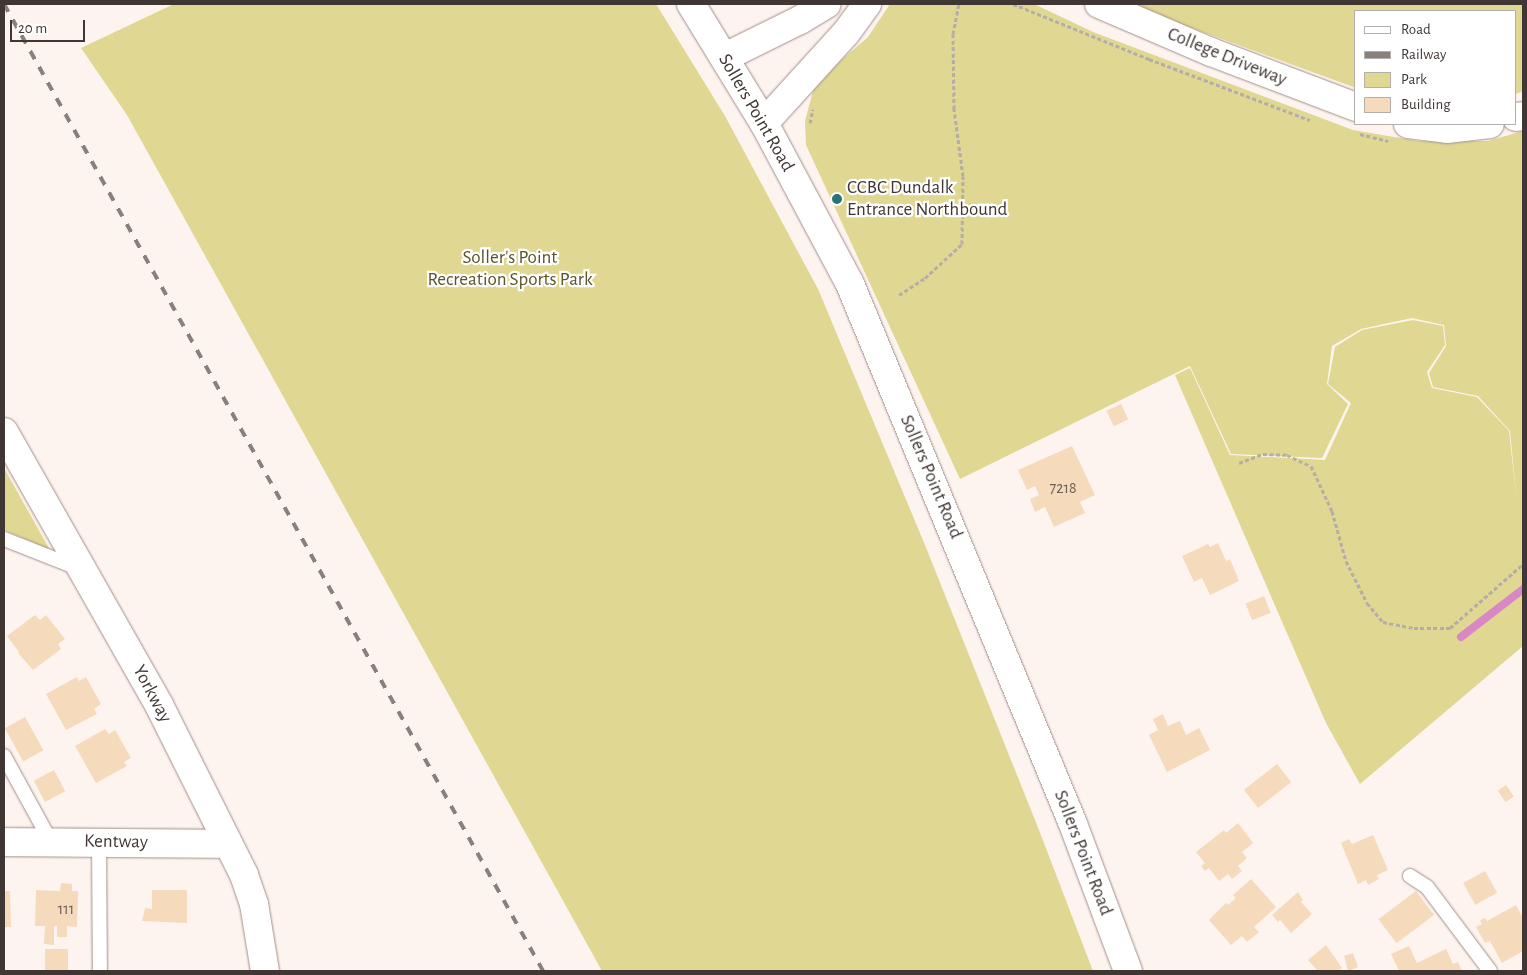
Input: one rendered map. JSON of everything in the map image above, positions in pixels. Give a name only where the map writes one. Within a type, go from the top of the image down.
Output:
[{"type":"street","name":"Sollers Point Road","points":[[691,4],[764,123],[853,293],[1070,816],[1128,971]]},
{"type":"street","points":[[724,57],[800,20],[827,4]]},
{"type":"street","points":[[764,123],[846,33],[867,4]]},
{"type":"street","name":"College Driveway","points":[[1099,4],[1211,52],[1354,106]]},
{"type":"street","points":[[1416,125],[1447,129],[1481,125]]},
{"type":"street","name":"Yorkway","points":[[4,432],[159,705],[244,875],[254,904],[265,971]]},
{"type":"street","name":"Kentway","points":[[4,842],[228,844]]},
{"type":"lane","points":[[4,539],[84,571]]},
{"type":"lane","points":[[4,756],[51,842]]},
{"type":"lane","points":[[99,842],[100,971]]},
{"type":"lane","points":[[1410,876],[1427,887],[1490,971]]},
{"type":"path","points":[[899,295],[925,278],[962,244],[963,176],[953,100],[953,34],[959,4]]},
{"type":"path","points":[[1239,463],[1262,454],[1271,454],[1287,455],[1312,466],[1332,511],[1346,561],[1367,603],[1384,622],[1414,628],[1450,628],[1523,564]]},
{"type":"green space","name":"Soller's Point Recreation Sports Park","points":[[174,4],[656,4],[725,116],[818,289],[925,545],[1093,971],[602,971],[127,115],[81,48]]},
{"type":"green space","points":[[890,4],[1034,4],[1093,32],[1353,130],[1418,141],[1488,141],[1523,131],[1523,646],[1360,784],[1326,723],[1175,375],[1190,368],[1230,455],[1325,460],[1351,403],[1328,384],[1335,347],[1362,330],[1413,320],[1443,326],[1445,345],[1427,372],[1432,388],[1477,397],[1509,431],[1517,503],[1510,431],[1478,396],[1433,387],[1429,373],[1446,346],[1444,325],[1412,318],[1361,329],[1332,346],[1327,384],[1348,404],[1322,458],[1231,454],[1190,366],[960,479],[806,145],[805,121],[813,91],[839,62],[868,37]]},
{"type":"green space","points":[[1126,4],[1523,4],[1523,91],[1517,94],[1517,10],[1354,10],[1354,87]]},
{"type":"green space","points":[[4,468],[50,550],[4,530]]},
{"type":"building","points":[[1121,404],[1128,419],[1114,426],[1106,411]]},
{"type":"building","points":[[1072,446],[1095,495],[1080,502],[1085,513],[1054,527],[1045,507],[1035,512],[1030,499],[1039,495],[1035,486],[1027,490],[1018,470]]},
{"type":"building","points":[[1218,543],[1226,561],[1230,559],[1239,581],[1210,595],[1202,578],[1194,582],[1182,556],[1208,544],[1210,547]]},
{"type":"building","points":[[1264,596],[1271,613],[1252,620],[1245,603]]},
{"type":"building","points":[[35,615],[40,620],[46,615],[65,639],[58,644],[61,649],[33,670],[18,653],[7,636]]},
{"type":"building","points":[[77,677],[79,681],[86,677],[101,704],[94,709],[97,714],[66,730],[46,694]]},
{"type":"building","points":[[1163,714],[1168,726],[1180,721],[1186,735],[1199,728],[1210,750],[1167,772],[1149,735],[1158,730],[1153,719]]},
{"type":"building","points":[[25,717],[43,750],[23,761],[5,728]]},
{"type":"building","points":[[105,729],[109,734],[115,730],[131,758],[124,762],[127,766],[96,783],[75,746]]},
{"type":"building","points":[[1277,764],[1291,782],[1258,808],[1244,790]]},
{"type":"building","points":[[54,770],[65,791],[45,802],[34,781]]},
{"type":"building","points":[[1506,785],[1514,797],[1506,802],[1498,791]]},
{"type":"building","points":[[1238,823],[1253,843],[1242,852],[1247,858],[1238,866],[1242,871],[1232,879],[1228,874],[1219,881],[1209,868],[1205,871],[1201,866],[1205,863],[1196,852],[1224,830],[1226,833]]},
{"type":"building","points":[[1373,835],[1388,870],[1377,875],[1379,879],[1368,885],[1366,880],[1358,884],[1341,843],[1349,839],[1352,844]]},
{"type":"building","points":[[1485,871],[1497,893],[1475,905],[1463,883]]},
{"type":"building","points":[[1251,879],[1276,907],[1254,927],[1259,932],[1247,942],[1242,936],[1231,945],[1209,920],[1226,903],[1228,905],[1236,898],[1233,895]]},
{"type":"building","points":[[61,883],[72,884],[72,891],[78,891],[77,927],[67,926],[67,937],[57,937],[57,926],[54,926],[54,945],[44,944],[45,926],[35,926],[36,890],[60,891]]},
{"type":"building","points":[[152,890],[187,890],[187,923],[142,921],[145,908],[152,909]]},
{"type":"building","points":[[4,891],[10,891],[11,927],[4,927]]},
{"type":"building","points":[[1416,891],[1434,915],[1397,943],[1378,919]]},
{"type":"building","points":[[1298,892],[1303,900],[1301,902],[1312,914],[1291,933],[1280,920],[1278,922],[1272,915]]},
{"type":"building","points":[[1516,905],[1523,918],[1523,951],[1502,963],[1490,941],[1485,943],[1476,927],[1482,924],[1480,920],[1485,918],[1487,921]]},
{"type":"building","points":[[1326,945],[1342,968],[1338,971],[1318,971],[1308,960]]},
{"type":"building","points":[[1409,946],[1417,963],[1446,949],[1453,964],[1458,962],[1462,971],[1399,971],[1391,954]]},
{"type":"building","points":[[45,949],[68,949],[68,971],[45,971]]},
{"type":"building","points":[[1353,953],[1358,967],[1348,971],[1344,956]]},
{"type":"waterway","points":[[1461,637],[1523,589]]},
{"type":"railway","points":[[4,4],[543,971]]},
{"type":"place","name":"CCBC Dundalk Entrance Northbound","points":[[837,199]]}]
